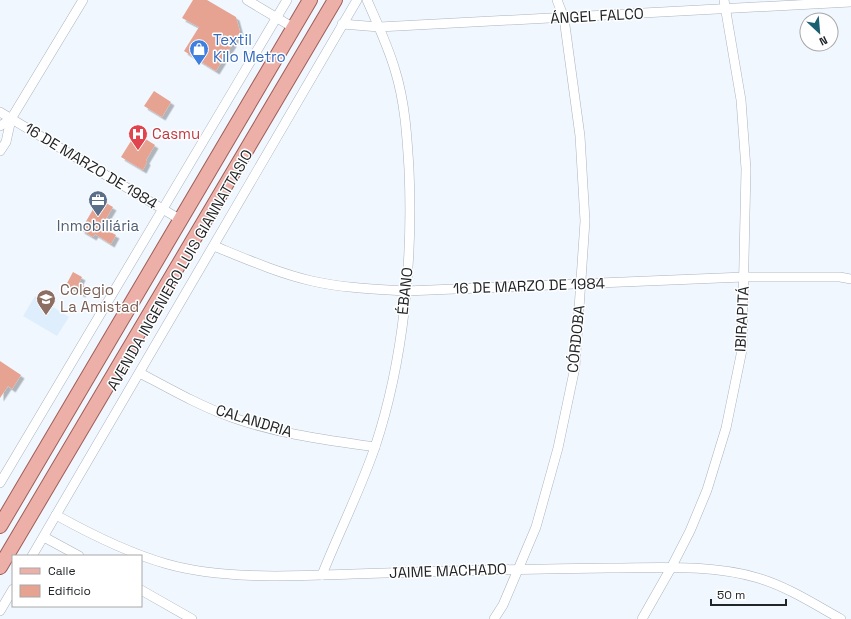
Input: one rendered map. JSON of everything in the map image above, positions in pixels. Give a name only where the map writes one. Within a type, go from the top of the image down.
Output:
[{"type":"main road","name":"AVENIDA INGENIERO LUIS GIANNATTASIO","points":[[0,526],[310,0]]},
{"type":"main road","name":"AVENIDA INGENIERO LUIS GIANNATTASIO","points":[[0,567],[335,0]]},
{"type":"street","points":[[0,151],[6,142],[11,119],[83,0]]},
{"type":"street","points":[[247,0],[294,28]]},
{"type":"street","points":[[0,483],[162,208],[287,0]]},
{"type":"street","name":"AVENIDA INGENIERO LUIS GIANNATTASIO","points":[[33,555],[357,0]]},
{"type":"street","name":"ÉBANO","points":[[322,575],[353,504],[375,446],[396,363],[406,291],[411,218],[408,148],[403,106],[395,70],[367,0]]},
{"type":"street","name":"CÓRDOBA","points":[[494,619],[503,605],[536,527],[558,448],[575,367],[582,284],[585,222],[580,136],[564,18],[557,0]]},
{"type":"street","name":"ÁNGEL FALCO","points":[[342,24],[379,27],[564,18],[725,4],[851,2]]},
{"type":"street","name":"IBIRAPITÁ","points":[[642,619],[671,568],[707,490],[726,428],[742,350],[746,162],[741,100],[725,4]]},
{"type":"street","name":"16 DE MARZO DE 1984","points":[[0,112],[181,220]]},
{"type":"street","points":[[0,126],[11,119]]},
{"type":"street","name":"16 DE MARZO DE 1984","points":[[214,246],[272,269],[311,281],[350,288],[406,291],[744,276],[851,278]]},
{"type":"street","name":"CALANDRIA","points":[[140,373],[197,403],[232,417],[269,429],[304,436],[375,446]]},
{"type":"street","name":"JAIME MACHADO","points":[[56,516],[85,531],[141,555]]},
{"type":"street","points":[[44,536],[77,555]]},
{"type":"street","name":"JAIME MACHADO","points":[[142,555],[168,565],[228,573],[276,576],[518,569],[715,569],[757,578],[792,591],[841,619]]},
{"type":"street","points":[[0,611],[12,591]]},
{"type":"street","points":[[142,591],[192,619]]},
{"type":"shaded area","name":"Colegio La Amistad","points":[[35,296],[69,317],[57,336],[23,316]]},
{"type":"building","points":[[193,0],[207,0],[236,17],[240,32],[216,71],[184,51],[199,27],[182,18]]},
{"type":"building","points":[[154,91],[171,102],[162,117],[144,106]]},
{"type":"building","name":"Casmu","points":[[136,133],[155,145],[146,160],[147,162],[143,170],[121,157]]},
{"type":"building","name":"Inmobiliária","points":[[99,199],[113,207],[101,227],[116,235],[111,244],[95,234],[93,237],[81,230]]},
{"type":"building","points":[[73,272],[82,277],[79,283],[86,287],[82,294],[66,285]]},
{"type":"building","points":[[0,361],[21,375],[12,389],[8,386],[0,398]]},
{"type":"place","name":"Textil Kilo Metro","points":[[199,66]]},
{"type":"place","name":"Casmu","points":[[138,151]]},
{"type":"place","name":"Inmobiliária","points":[[98,217]]},
{"type":"place","name":"Colegio La Amistad","points":[[46,316]]}]
